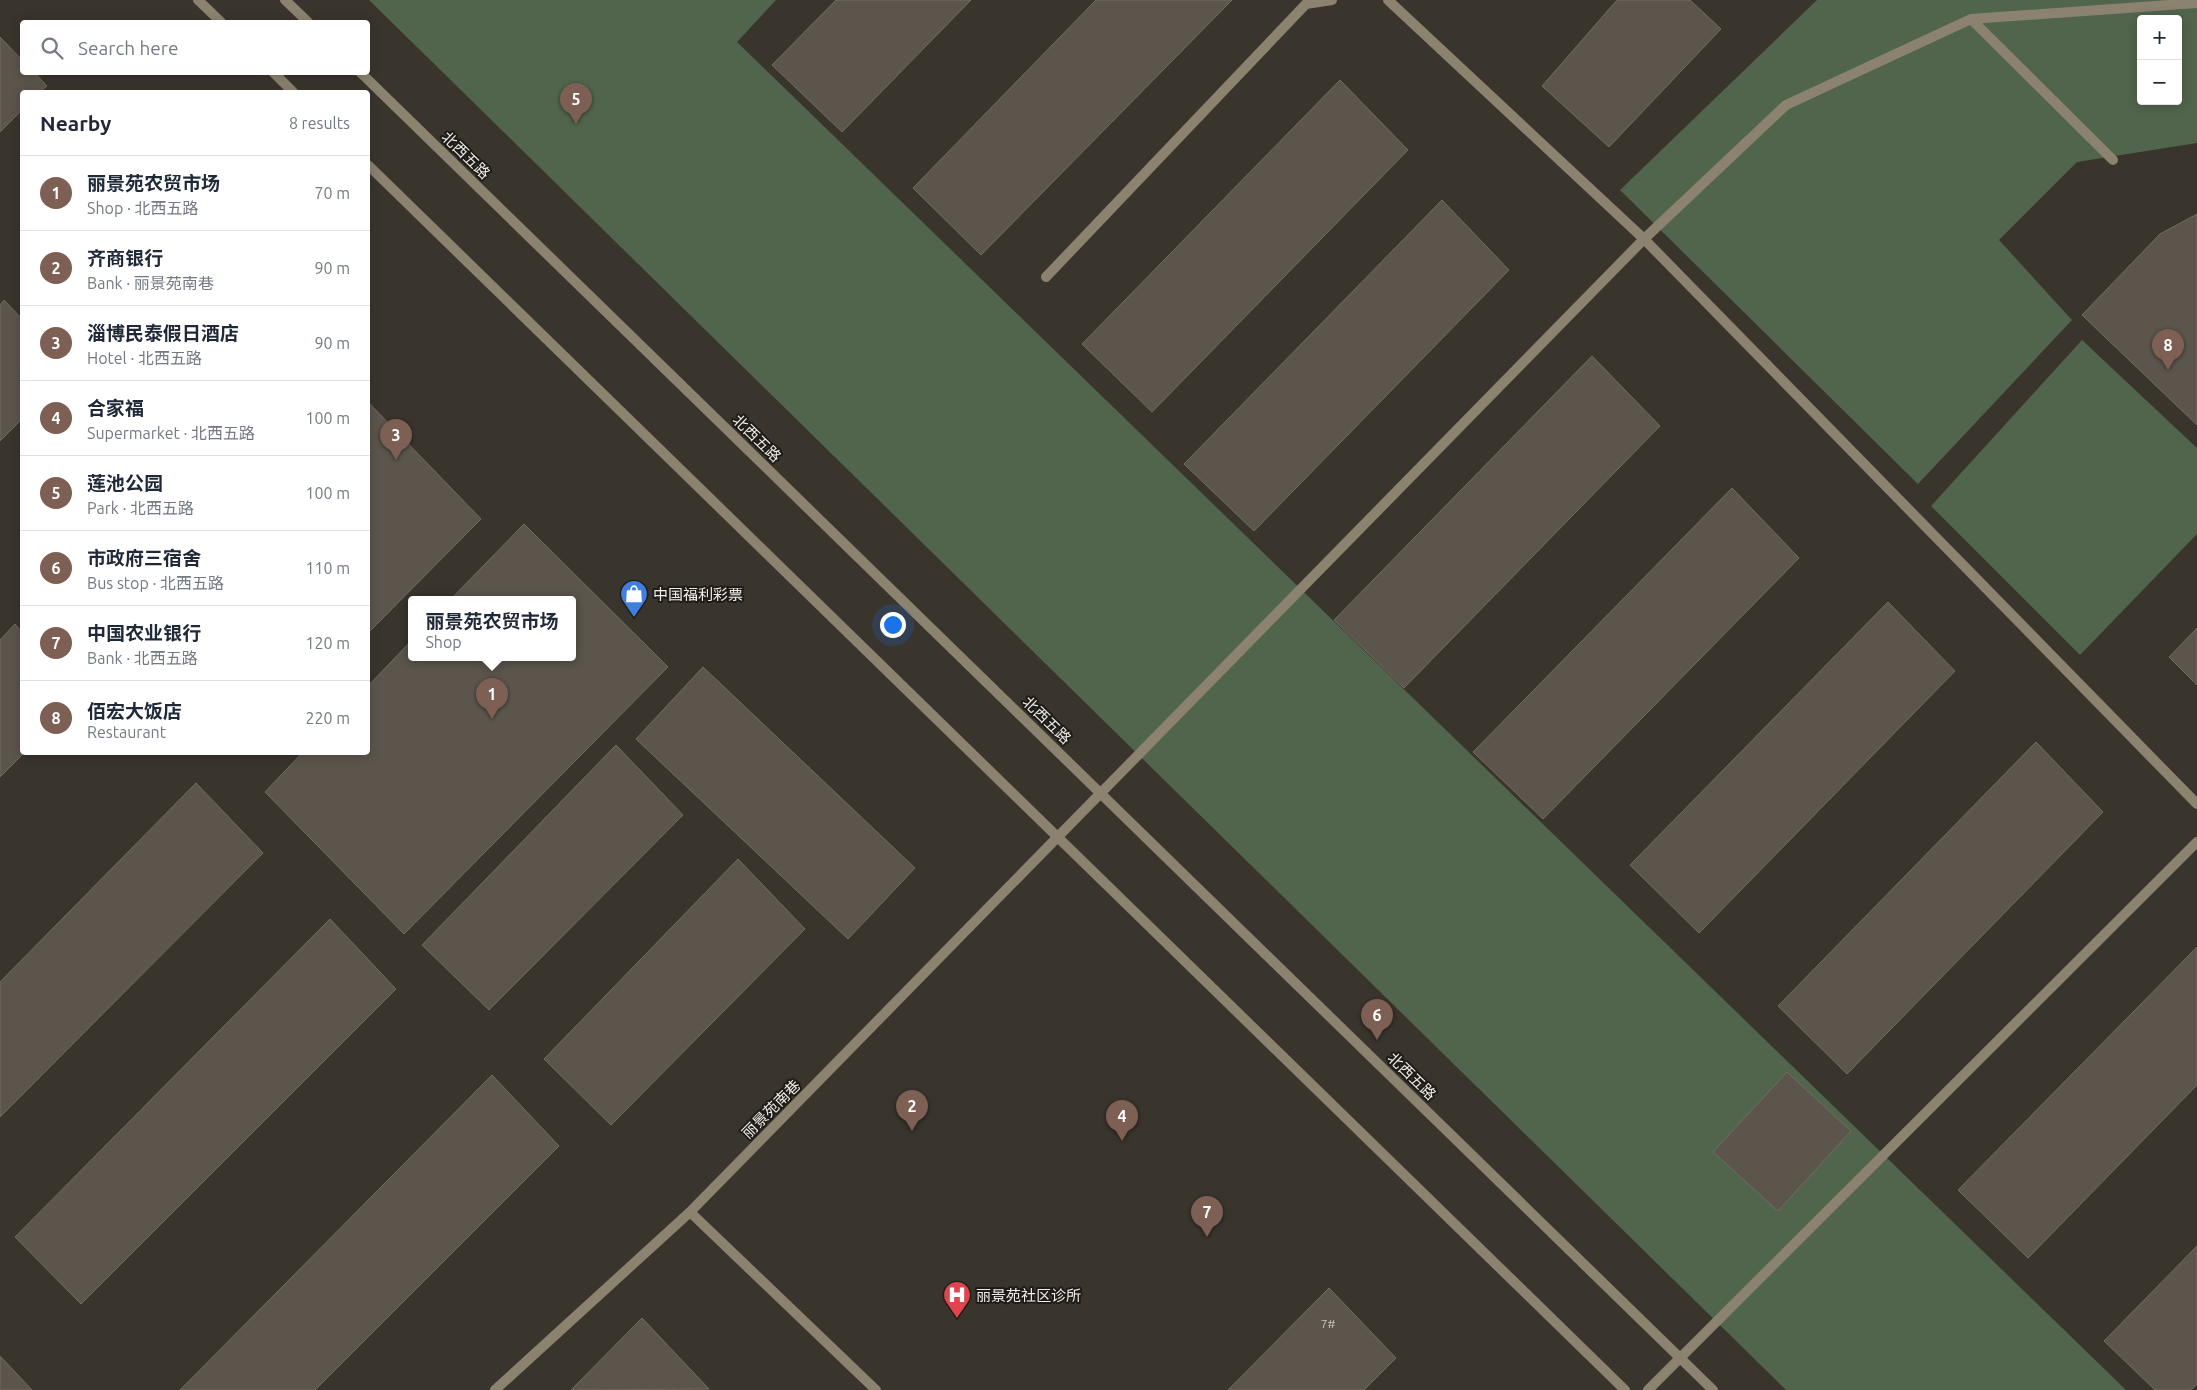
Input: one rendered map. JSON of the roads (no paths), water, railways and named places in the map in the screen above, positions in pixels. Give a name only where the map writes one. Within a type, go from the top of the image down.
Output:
[{"type":"street","points":[[198,0],[219,20]]},
{"type":"street","points":[[285,0],[306,20]]},
{"type":"street","points":[[1046,277],[1306,1],[1332,0]]},
{"type":"street","points":[[1388,0],[1644,239],[2197,804]]},
{"type":"street","points":[[1971,19],[2197,3]]},
{"type":"street","points":[[1971,19],[2113,160]]},
{"type":"street","name":"丽景苑南巷","points":[[495,1390],[690,1212],[1644,239],[1786,104],[1971,19]]},
{"type":"street","points":[[275,75],[291,90]]},
{"type":"street","name":"北西五路","points":[[363,75],[1712,1390]]},
{"type":"street","points":[[370,167],[1625,1390]]},
{"type":"street","points":[[1648,1390],[2197,842]]},
{"type":"street","points":[[690,1212],[876,1390]]},
{"type":"place","name":"莲池公园","points":[[576,124]]},
{"type":"place","name":"佰宏大饭店","points":[[2168,370]]},
{"type":"place","name":"淄博民泰假日酒店","points":[[396,460]]},
{"type":"place","name":"中国福利彩票","points":[[634,618]]},
{"type":"place","name":"丽景苑农贸市场","points":[[492,719]]},
{"type":"place","name":"市政府三宿舍","points":[[1377,1040]]},
{"type":"place","name":"齐商银行","points":[[912,1131]]},
{"type":"place","name":"合家福","points":[[1122,1141]]},
{"type":"place","name":"中国农业银行","points":[[1207,1237]]},
{"type":"place","name":"丽景苑社区诊所","points":[[957,1319]]}]
